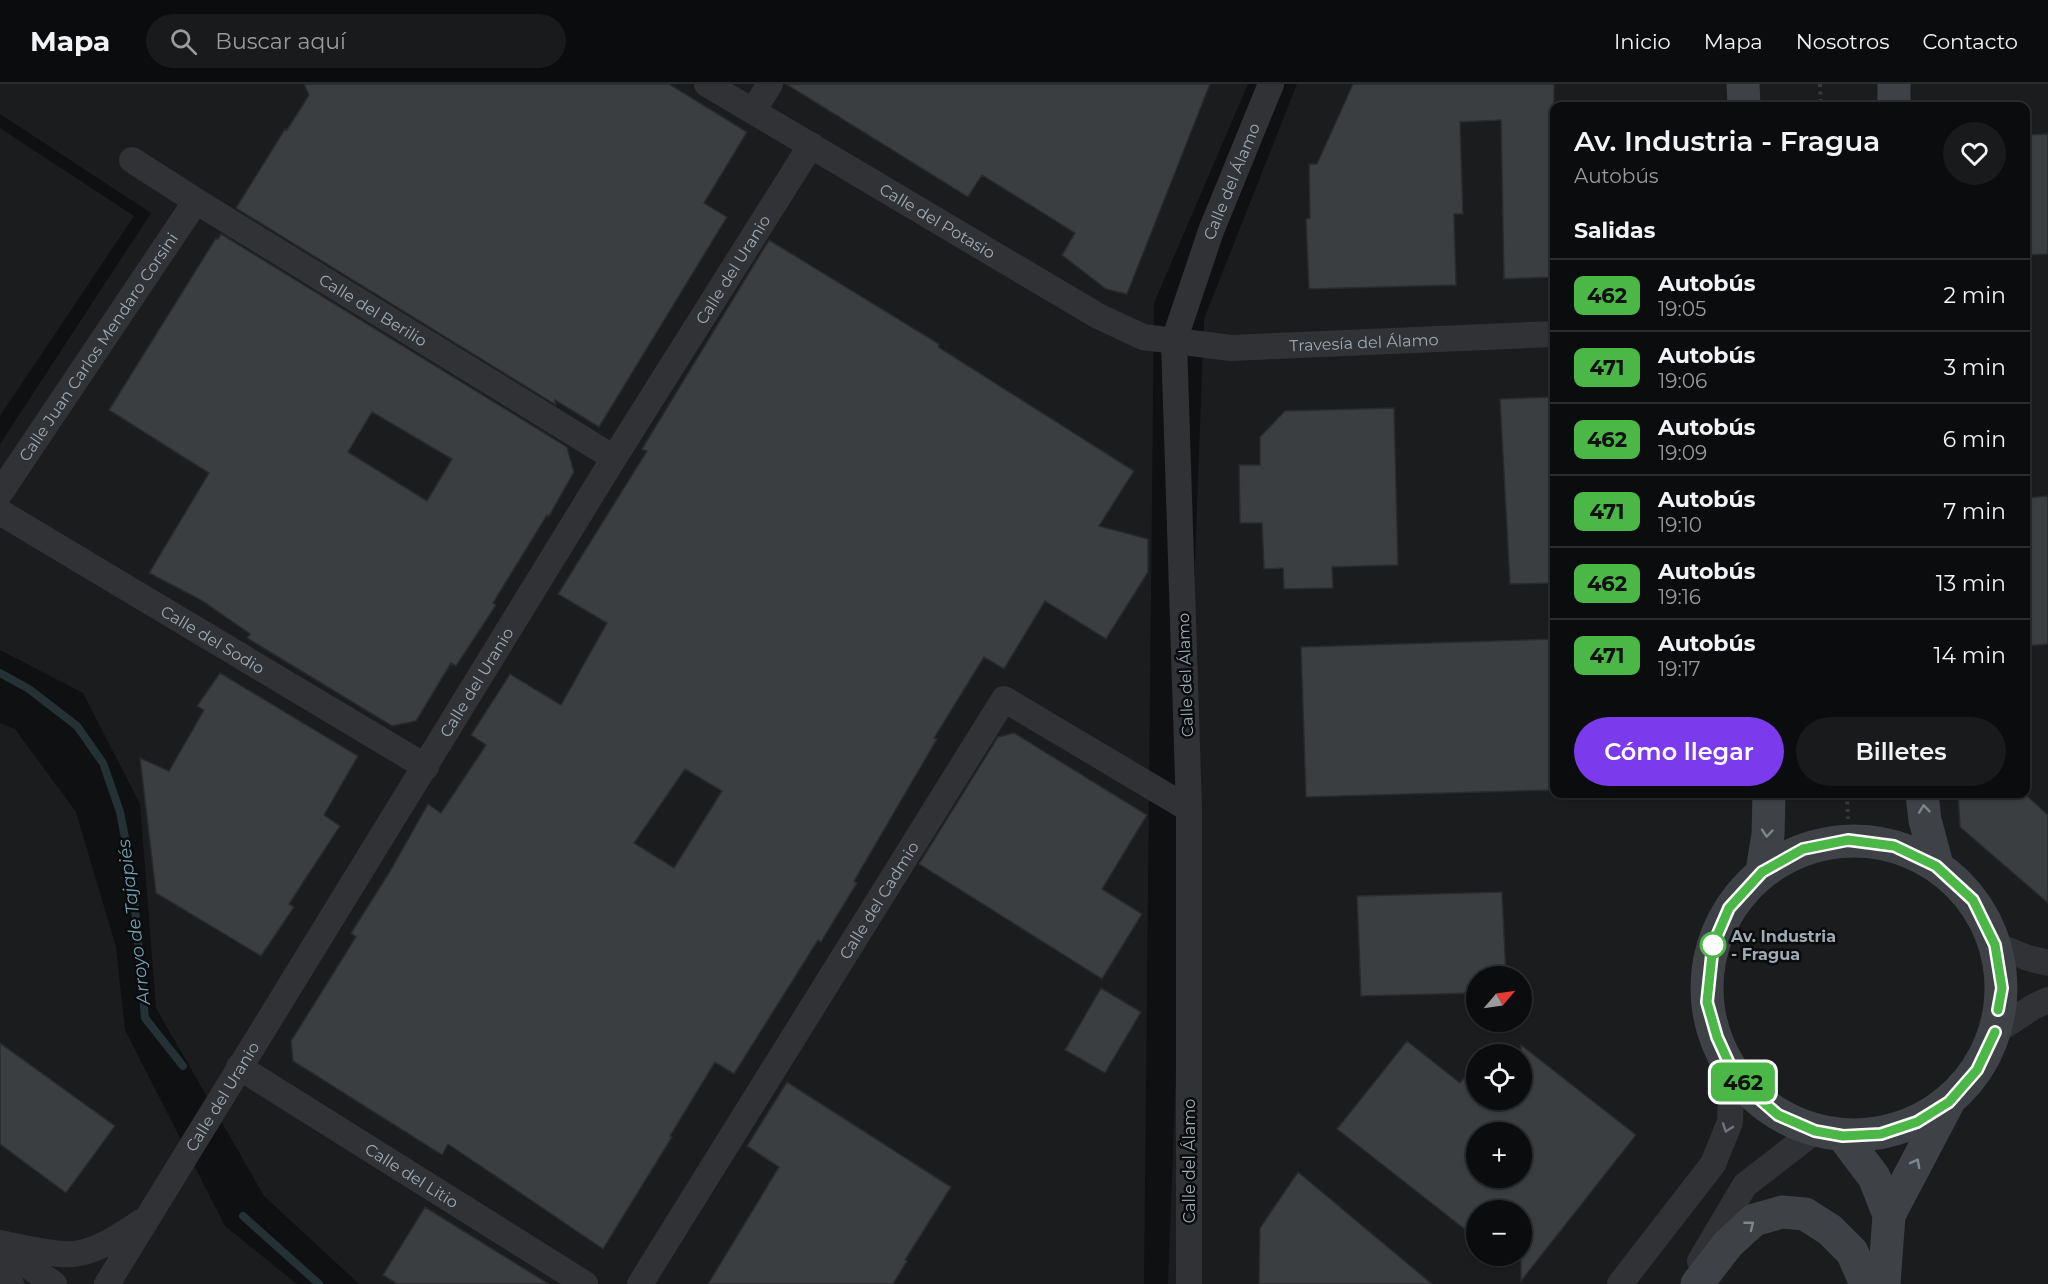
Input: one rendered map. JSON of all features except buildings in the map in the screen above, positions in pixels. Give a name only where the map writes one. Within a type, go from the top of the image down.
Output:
[{"type":"street","name":"Calle del Potasio","points":[[707,84],[1098,316],[1143,338],[1174,341]]},
{"type":"street","points":[[753,111],[770,84]]},
{"type":"street","name":"Calle del Álamo","points":[[1189,1284],[1189,809],[1174,341],[1211,231],[1271,84]]},
{"type":"street","points":[[1743,84],[1744,102]]},
{"type":"street","points":[[1894,84],[1894,102]]},
{"type":"street","name":"Calle del Uranio","points":[[106,1284],[614,458],[811,145]]},
{"type":"street","name":"Calle del Berilio","points":[[132,160],[614,458]]},
{"type":"street","name":"Calle Juan Carlos Mendaro Corsini","points":[[0,493],[196,201]]},
{"type":"street","name":"Travesía del Álamo","points":[[1174,341],[1231,348],[1550,334]]},
{"type":"street","name":"Calle del Sodio","points":[[0,512],[426,767]]},
{"type":"street","name":"Calle del Cadmio","points":[[640,1284],[1004,699],[1189,809]]},
{"type":"street","points":[[1762,872],[1768,835],[1769,798]]},
{"type":"street","points":[[1922,798],[1925,820],[1936,866]]},
{"type":"street","points":[[1884,1284],[1889,1215],[1949,1102],[1977,1070],[1995,1032],[2002,988],[1995,945],[1973,900],[1936,866],[1894,846],[1848,840],[1803,849],[1762,872],[1729,908],[1713,945],[1707,1002],[1717,1037],[1732,1070],[1778,1115],[1829,1133],[1881,1134],[1917,1122],[1949,1102]]},
{"type":"street","points":[[1995,945],[2048,963]]},
{"type":"street","points":[[1995,1032],[2048,1000]]},
{"type":"street","name":"Calle del Litio","points":[[239,1067],[585,1284]]},
{"type":"street","points":[[1620,1284],[1713,1164],[1730,1122],[1732,1070]]},
{"type":"street","points":[[1829,1133],[1874,1177],[1889,1215]]},
{"type":"street","points":[[1686,1284],[1745,1185],[1829,1133]]},
{"type":"street","points":[[1697,1284],[1728,1244],[1754,1220],[1782,1212],[1805,1214],[1830,1230],[1852,1252],[1866,1284]]},
{"type":"street","points":[[0,1244],[36,1251],[74,1254],[107,1243],[144,1221]]},
{"type":"street","points":[[0,1244],[54,1284]]},
{"type":"street","points":[[0,1258],[11,1284]]},
{"type":"path","points":[[1820,84],[1821,102]]},
{"type":"path","points":[[1847,798],[1848,819]]},
{"type":"shaded area","points":[[0,84],[1248,84],[1154,303],[1144,1284],[359,1284],[264,1196],[156,1008],[140,804],[83,693],[0,650],[0,444],[151,213],[0,114]]},
{"type":"shaded area","points":[[1297,84],[2048,84],[2048,1284],[1168,1284],[1204,319]]},
{"type":"shaded area","points":[[0,128],[134,216],[0,416]]},
{"type":"shaded area","points":[[0,723],[15,729],[76,812],[116,947],[125,1030],[225,1226],[297,1284],[0,1284]]},
{"type":"waterway","name":"Arroyo de Tajapiés","points":[[0,673],[29,689],[77,726],[103,763],[120,812],[132,874],[145,1018],[183,1066]]},
{"type":"waterway","name":"Arroyo de Tajapiés","points":[[243,1216],[319,1284]]},
{"type":"bus line","name":"462","points":[[1995,1032],[1977,1070],[1949,1102],[1917,1122],[1881,1134],[1843,1136],[1815,1131],[1778,1115],[1732,1070],[1717,1037],[1707,1002],[1713,945],[1729,908],[1762,872],[1803,849],[1848,840],[1894,846],[1936,866],[1973,900],[1995,945],[2002,988],[1998,1010]]},
{"type":"place","name":"Av. Industria - Fragua","points":[[1713,945]]}]
